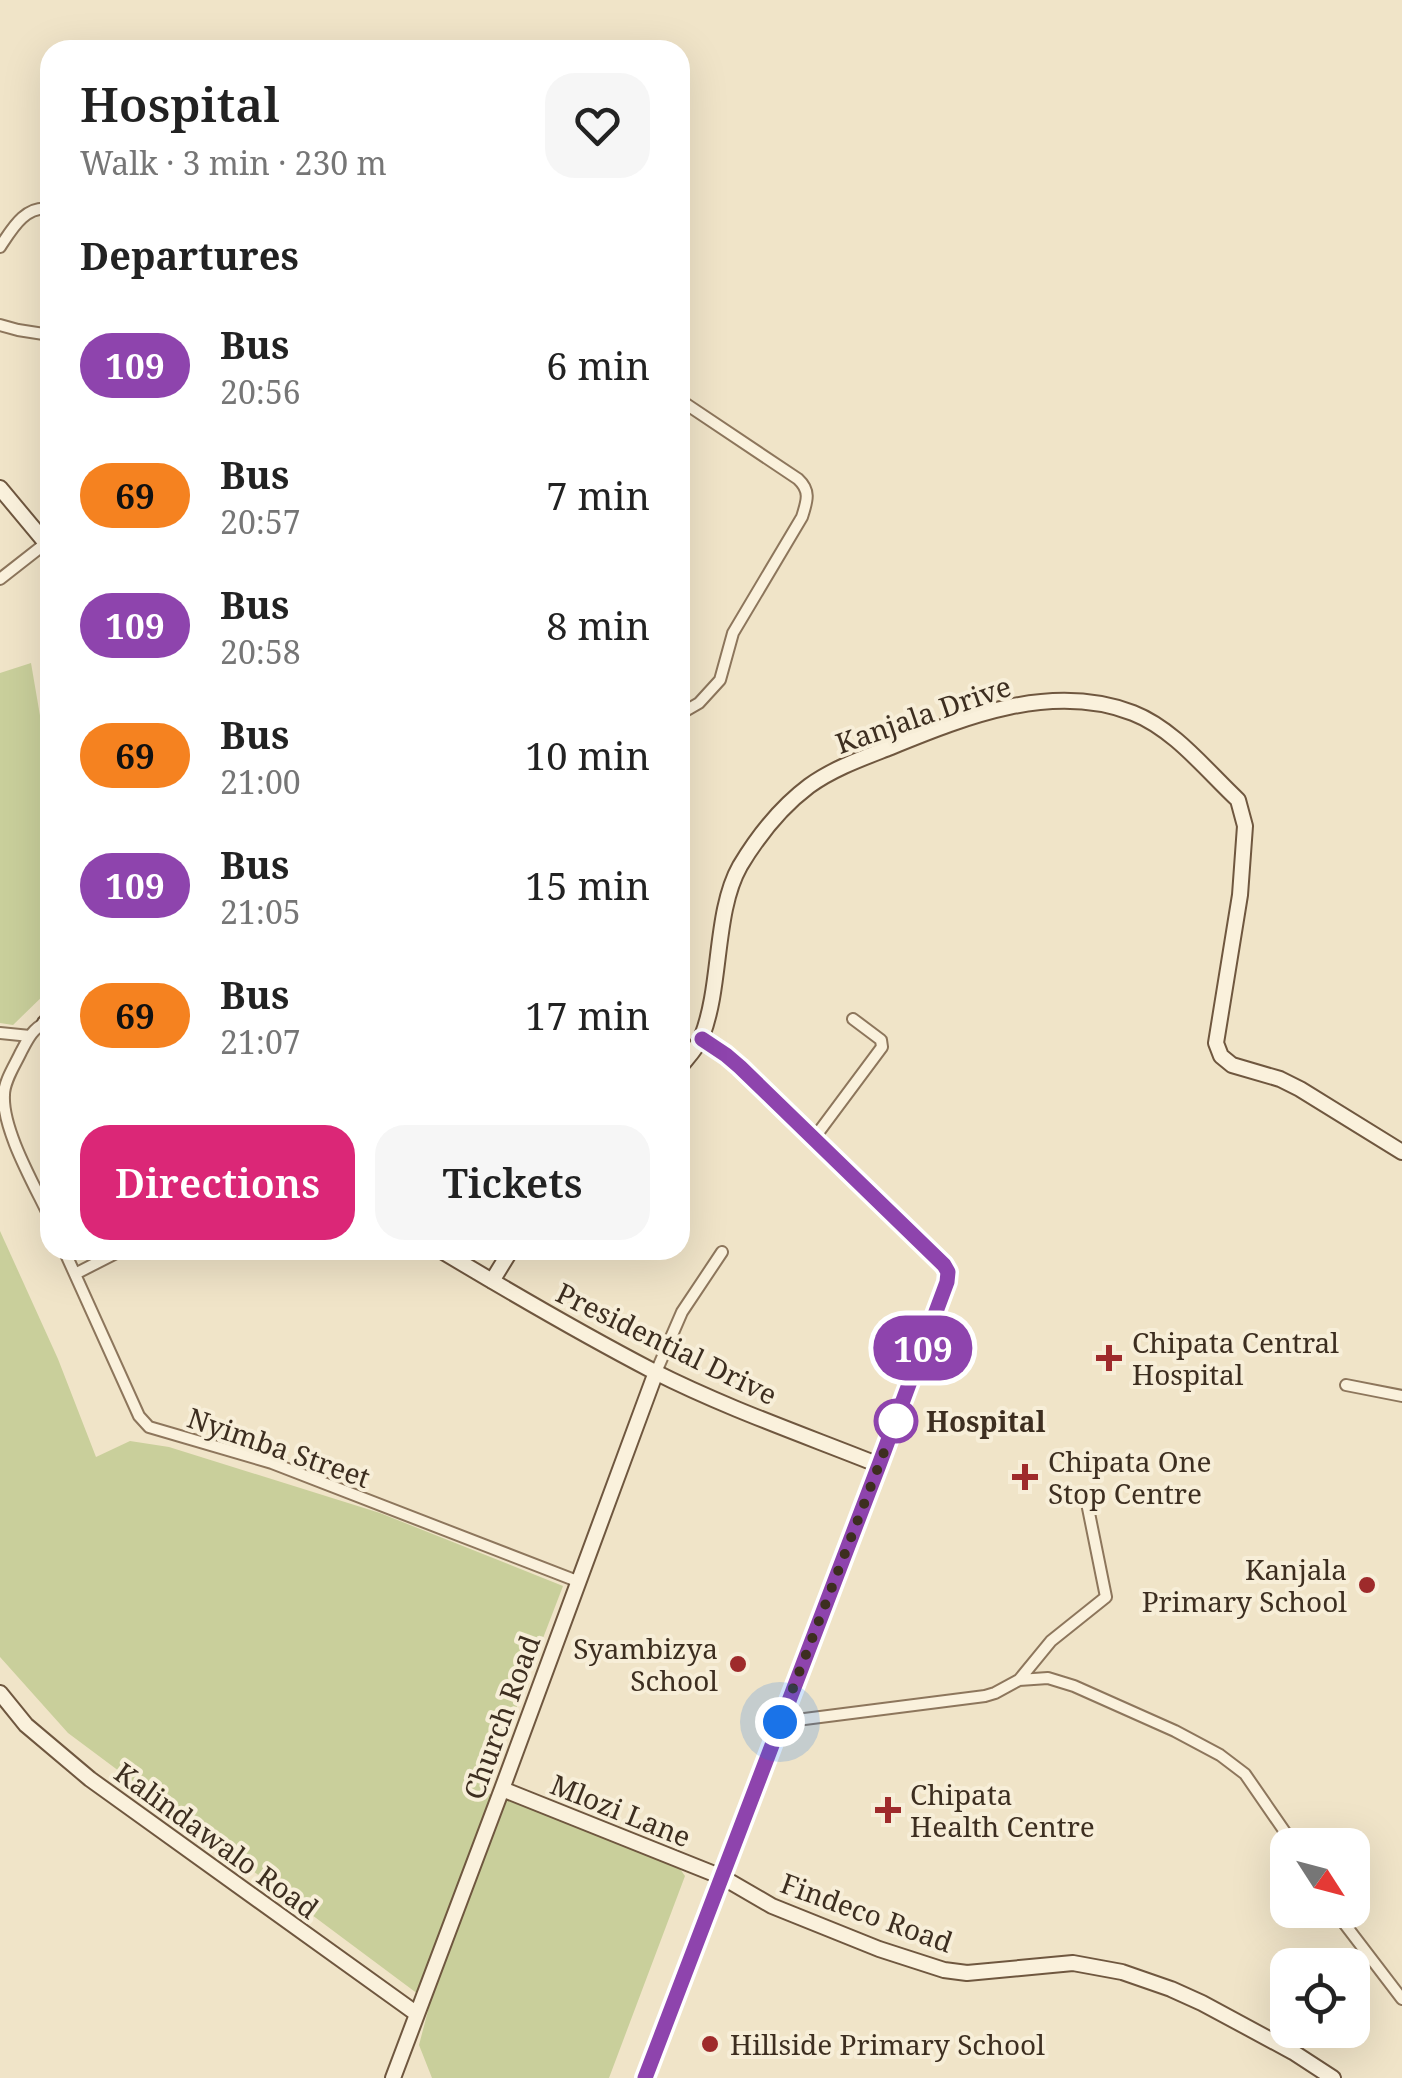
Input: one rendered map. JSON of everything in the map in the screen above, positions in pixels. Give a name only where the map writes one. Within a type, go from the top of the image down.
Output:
[{"type":"street","points":[[0,247],[24,216],[40,208]]},
{"type":"street","points":[[0,324],[40,333]]},
{"type":"street","points":[[690,407],[798,479],[806,486],[808,497],[802,517],[733,633],[720,680],[690,708]]},
{"type":"street","points":[[0,488],[40,536]]},
{"type":"street","points":[[0,580],[40,552]]},
{"type":"street","name":"Kanjala Drive","points":[[690,1054],[699,1043],[718,974],[724,912],[738,870],[787,804],[844,766],[989,711],[1033,702],[1076,701],[1129,712],[1150,721],[1238,800],[1243,812],[1240,896],[1216,1044],[1221,1056],[1232,1065],[1300,1089],[1402,1152]]},
{"type":"street","points":[[815,1138],[882,1048],[881,1040],[853,1019]]},
{"type":"street","points":[[40,1026],[30,1036],[3,1093],[6,1116],[40,1197]]},
{"type":"street","points":[[0,1033],[30,1036]]},
{"type":"street","points":[[645,2078],[879,1465],[948,1272],[726,1055],[690,1040]]},
{"type":"street","points":[[656,1372],[682,1312],[722,1252]]},
{"type":"street","name":"Nyimba Street","points":[[69,1260],[139,1416],[149,1427],[272,1463],[577,1581]]},
{"type":"street","points":[[75,1274],[102,1260]]},
{"type":"street","name":"Presidential Drive","points":[[457,1260],[656,1372],[879,1465]]},
{"type":"street","points":[[492,1281],[505,1260]]},
{"type":"street","name":"Church Road","points":[[393,2078],[656,1372]]},
{"type":"street","points":[[1346,1385],[1402,1396]]},
{"type":"street","points":[[780,1722],[985,1696],[1019,1680],[1051,1641],[1106,1598],[1087,1503]]},
{"type":"street","points":[[1019,1680],[1048,1678],[1074,1686],[1175,1731],[1220,1756],[1245,1774],[1282,1828]]},
{"type":"street","name":"Kalindawalo Road","points":[[0,1693],[26,1724],[90,1780],[417,2014]]},
{"type":"street","name":"Mlozi Lane","points":[[502,1789],[722,1876]]},
{"type":"street","name":"Findeco Road","points":[[722,1876],[772,1906],[944,1970],[967,1973],[1072,1963],[1122,1972],[1202,2002],[1333,2078]]},
{"type":"street","points":[[1348,1928],[1402,1998]]},
{"type":"green space","points":[[31,663],[40,716],[40,999],[13,1025],[0,1023],[0,673]]},
{"type":"green space","points":[[0,1231],[58,1359],[96,1457],[130,1441],[169,1447],[380,1513],[563,1586],[484,1792],[675,1862],[685,1876],[609,2078],[432,2078],[419,2045],[430,2003],[68,1733],[0,1657]]},
{"type":"bus line","name":"109","points":[[645,2078],[879,1465],[948,1272],[815,1138],[726,1055],[702,1039]]},
{"type":"place","name":"Chipata Central Hospital","points":[[1109,1358]]},
{"type":"place","name":"Hospital","points":[[896,1421]]},
{"type":"place","name":"Chipata One Stop Centre","points":[[1025,1477]]},
{"type":"place","name":"Kanjala Primary School","points":[[1367,1585]]},
{"type":"place","name":"Syambizya School","points":[[738,1664]]},
{"type":"place","name":"Chipata Health Centre","points":[[888,1810]]},
{"type":"place","name":"Hillside Primary School","points":[[710,2044]]},
{"type":"route","points":[[780,1722],[896,1421]]}]
